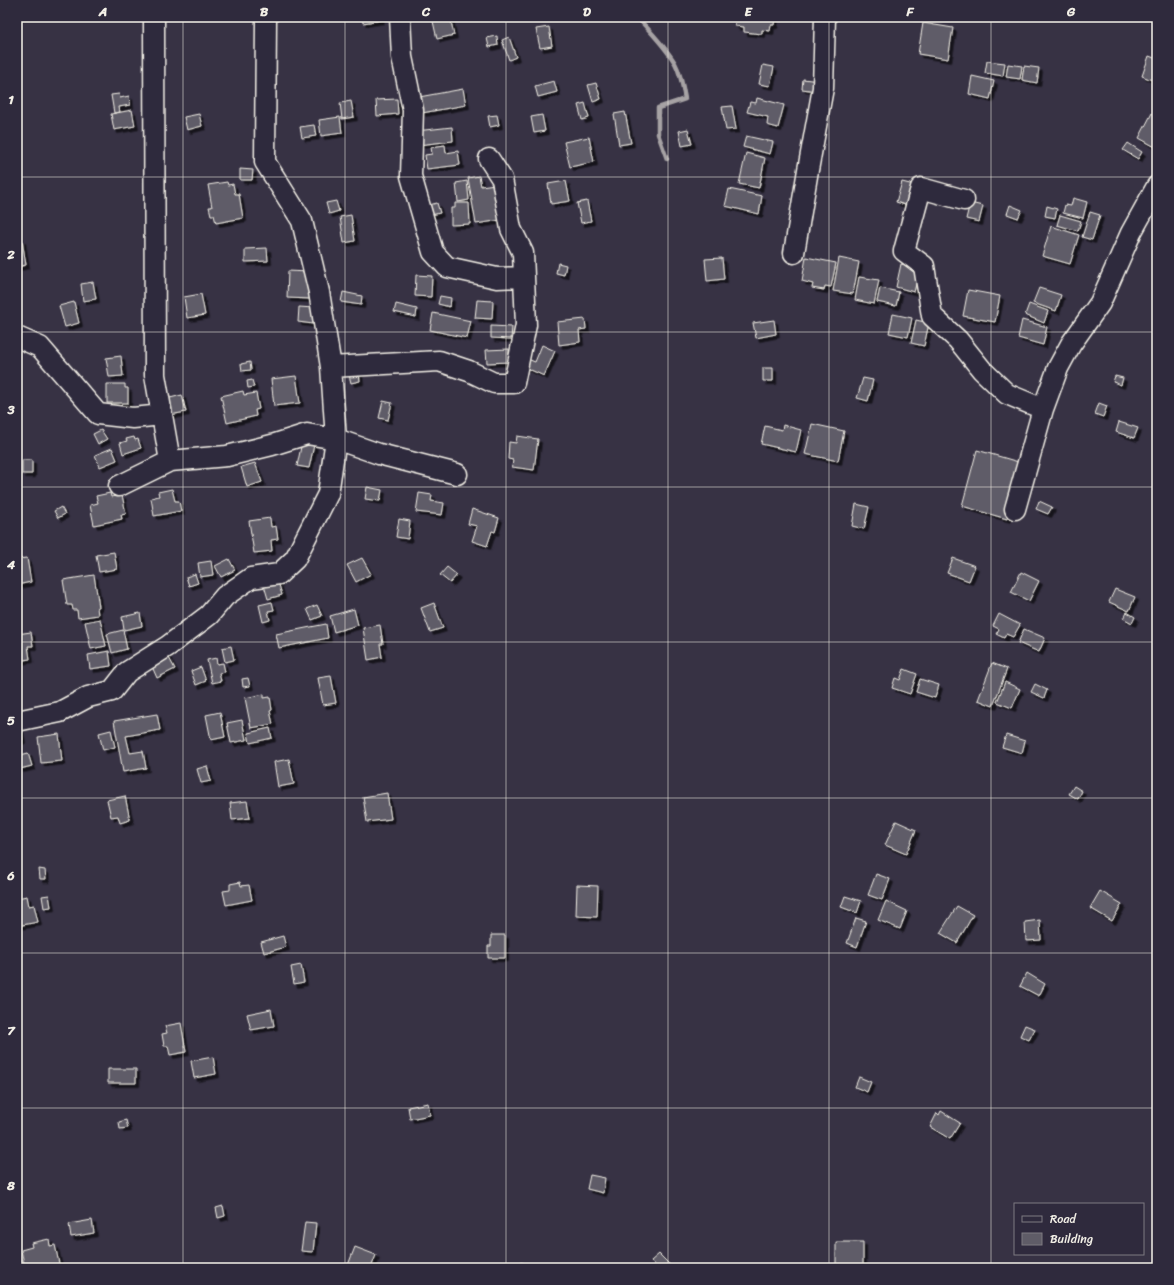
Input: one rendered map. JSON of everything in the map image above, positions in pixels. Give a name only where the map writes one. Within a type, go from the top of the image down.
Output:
[{"type":"street","points":[[154,17],[155,375],[170,460]]},
{"type":"street","points":[[17,721],[60,712],[88,697],[112,692],[127,672],[168,646],[209,616],[226,596],[252,578],[279,574],[295,559],[328,494],[336,440],[331,367],[318,292],[302,221],[265,162],[266,17]]},
{"type":"street","points":[[400,17],[402,57],[413,110],[411,176],[433,252],[447,267],[497,278],[524,277]]},
{"type":"street","points":[[794,253],[823,88],[825,17]]},
{"type":"street","points":[[331,367],[439,361],[469,371],[494,383],[514,383],[526,325],[523,253],[511,229],[502,179],[489,159]]},
{"type":"street","points":[[1015,509],[1043,409],[1058,368],[1071,344],[1100,303],[1131,233],[1157,186]]},
{"type":"street","points":[[964,200],[921,188],[904,251],[924,266],[932,316],[958,340],[982,370],[1007,394],[1043,409]]},
{"type":"street","points":[[17,337],[40,347],[98,414],[133,418],[162,415]]},
{"type":"street","points":[[118,486],[170,460],[227,456],[272,445],[307,434],[336,440],[379,454],[457,474]]},
{"type":"building","points":[[362,17],[380,17],[381,20],[363,23]]},
{"type":"building","points":[[432,17],[450,17],[454,35],[437,39]]},
{"type":"building","points":[[736,17],[775,17],[774,25],[771,25],[770,31],[762,30],[762,34],[744,32],[744,27],[735,26]]},
{"type":"building","points":[[923,23],[953,28],[948,59],[918,54]]},
{"type":"building","points":[[549,27],[552,46],[540,48],[536,29]]},
{"type":"building","points":[[497,36],[498,45],[489,47],[487,38]]},
{"type":"building","points":[[509,37],[516,57],[509,60],[502,40]]},
{"type":"building","points":[[1149,56],[1157,59],[1157,82],[1142,76]]},
{"type":"building","points":[[987,61],[1005,63],[1003,76],[985,73]]},
{"type":"building","points":[[1008,64],[1022,66],[1020,79],[1006,77]]},
{"type":"building","points":[[763,65],[774,67],[770,86],[759,84]]},
{"type":"building","points":[[1024,66],[1039,68],[1037,83],[1022,80]]},
{"type":"building","points":[[972,76],[994,81],[990,99],[969,94]]},
{"type":"building","points":[[803,79],[819,81],[817,91],[802,89]]},
{"type":"building","points":[[554,81],[557,92],[538,97],[535,86]]},
{"type":"building","points":[[596,83],[601,99],[593,102],[588,85]]},
{"type":"building","points":[[463,89],[466,105],[422,113],[419,97]]},
{"type":"building","points":[[119,94],[120,98],[129,96],[130,105],[119,107],[120,112],[114,113],[111,95]]},
{"type":"building","points":[[757,98],[784,105],[778,128],[767,125],[768,117],[747,112],[750,102],[756,103]]},
{"type":"building","points":[[397,99],[398,114],[377,116],[376,100]]},
{"type":"building","points":[[351,101],[354,117],[342,119],[340,103]]},
{"type":"building","points":[[585,103],[589,118],[582,120],[578,105]]},
{"type":"building","points":[[732,106],[736,129],[726,130],[722,107]]},
{"type":"building","points":[[132,110],[135,126],[114,130],[111,114]]},
{"type":"building","points":[[625,112],[631,143],[619,145],[614,114]]},
{"type":"building","points":[[1152,113],[1157,116],[1157,148],[1139,138]]},
{"type":"building","points":[[199,114],[202,126],[187,130],[184,117]]},
{"type":"building","points":[[497,115],[499,125],[490,127],[488,116]]},
{"type":"building","points":[[542,115],[545,131],[534,133],[531,117]]},
{"type":"building","points":[[340,117],[342,133],[321,136],[319,120]]},
{"type":"building","points":[[314,125],[316,136],[302,138],[300,127]]},
{"type":"building","points":[[452,127],[453,141],[418,145],[416,131]]},
{"type":"building","points":[[688,129],[692,144],[682,146],[679,131]]},
{"type":"building","points":[[746,136],[773,142],[770,154],[743,147]]},
{"type":"building","points":[[589,137],[594,162],[570,167],[564,142]]},
{"type":"building","points":[[1128,143],[1142,152],[1138,159],[1123,150]]},
{"type":"building","points":[[445,145],[446,153],[458,151],[460,165],[427,169],[425,155],[432,154],[431,147]]},
{"type":"building","points":[[746,153],[765,158],[759,188],[739,184]]},
{"type":"building","points":[[240,169],[253,170],[252,180],[240,180]]},
{"type":"building","points":[[479,176],[481,186],[495,184],[501,220],[476,224],[468,178]]},
{"type":"building","points":[[467,181],[469,200],[458,202],[456,183]]},
{"type":"building","points":[[566,181],[570,201],[551,204],[548,184]]},
{"type":"building","points":[[227,182],[228,185],[233,184],[235,194],[239,194],[243,218],[216,223],[214,215],[211,215],[209,207],[212,207],[208,185]]},
{"type":"building","points":[[902,182],[914,185],[908,206],[896,202]]},
{"type":"building","points":[[729,189],[762,196],[759,214],[725,206]]},
{"type":"building","points":[[1073,198],[1087,202],[1083,218],[1063,213],[1065,205],[1071,206]]},
{"type":"building","points":[[336,201],[339,211],[329,214],[326,203]]},
{"type":"building","points":[[587,201],[591,221],[581,223],[577,203]]},
{"type":"building","points":[[437,203],[440,213],[431,215],[429,205]]},
{"type":"building","points":[[455,203],[469,203],[470,224],[451,225],[451,208],[455,208]]},
{"type":"building","points":[[970,203],[983,206],[979,222],[966,219]]},
{"type":"building","points":[[1010,205],[1022,210],[1018,218],[1007,214]]},
{"type":"building","points":[[1047,206],[1057,209],[1055,218],[1045,216]]},
{"type":"building","points":[[1090,212],[1100,215],[1092,240],[1082,237]]},
{"type":"building","points":[[351,215],[355,241],[344,243],[340,217]]},
{"type":"building","points":[[1060,215],[1081,221],[1078,231],[1057,225]]},
{"type":"building","points":[[1051,226],[1079,235],[1070,264],[1042,256]]},
{"type":"building","points":[[22,240],[26,265],[17,267],[17,241]]},
{"type":"building","points":[[267,248],[268,261],[245,262],[245,249]]},
{"type":"building","points":[[806,257],[836,263],[831,287],[825,286],[824,290],[812,288],[813,284],[802,281]]},
{"type":"building","points":[[722,258],[724,279],[707,281],[705,259]]},
{"type":"building","points":[[839,258],[859,262],[853,294],[833,291]]},
{"type":"building","points":[[558,263],[566,265],[564,275],[556,273]]},
{"type":"building","points":[[901,264],[920,268],[914,292],[896,287]]},
{"type":"building","points":[[288,271],[309,272],[311,299],[287,298]]},
{"type":"building","points":[[416,275],[432,276],[431,297],[415,296]]},
{"type":"building","points":[[859,277],[879,280],[874,304],[855,300]]},
{"type":"building","points":[[93,282],[96,299],[83,301],[81,284]]},
{"type":"building","points":[[880,288],[899,292],[896,306],[877,302]]},
{"type":"building","points":[[1039,288],[1061,295],[1056,311],[1033,303]]},
{"type":"building","points":[[968,290],[1000,296],[995,322],[963,316]]},
{"type":"building","points":[[343,292],[362,296],[361,305],[341,302]]},
{"type":"building","points":[[201,294],[205,315],[187,318],[184,297]]},
{"type":"building","points":[[440,296],[451,298],[450,307],[438,304]]},
{"type":"building","points":[[477,300],[493,301],[492,319],[475,318]]},
{"type":"building","points":[[74,302],[79,323],[65,327],[59,306]]},
{"type":"building","points":[[396,304],[417,309],[416,317],[394,312]]},
{"type":"building","points":[[1029,304],[1048,311],[1044,323],[1025,315]]},
{"type":"building","points":[[299,307],[314,308],[313,324],[298,322]]},
{"type":"building","points":[[433,313],[471,321],[467,338],[430,330]]},
{"type":"building","points":[[893,314],[912,318],[908,337],[889,333]]},
{"type":"building","points":[[585,319],[586,329],[579,330],[580,342],[559,345],[557,322]]},
{"type":"building","points":[[774,320],[776,334],[756,338],[753,323]]},
{"type":"building","points":[[916,320],[929,323],[924,346],[911,343]]},
{"type":"building","points":[[1022,320],[1047,327],[1043,345],[1018,338]]},
{"type":"building","points":[[491,326],[512,327],[511,339],[491,338]]},
{"type":"building","points":[[542,345],[555,351],[544,376],[522,366],[525,358],[535,362]]},
{"type":"building","points":[[509,349],[509,362],[487,363],[486,350]]},
{"type":"building","points":[[121,356],[123,376],[109,377],[106,358]]},
{"type":"building","points":[[250,362],[251,370],[242,371],[241,364]]},
{"type":"building","points":[[763,368],[773,368],[773,381],[763,381]]},
{"type":"building","points":[[359,373],[360,381],[351,383],[349,375]]},
{"type":"building","points":[[296,376],[300,403],[274,406],[271,379]]},
{"type":"building","points":[[1115,376],[1123,378],[1121,385],[1113,382]]},
{"type":"building","points":[[863,378],[873,380],[868,401],[857,398]]},
{"type":"building","points":[[252,380],[254,387],[248,388],[247,381]]},
{"type":"building","points":[[107,384],[125,384],[125,388],[128,388],[128,403],[107,403]]},
{"type":"building","points":[[243,391],[244,395],[256,393],[259,409],[255,410],[256,416],[227,423],[221,396]]},
{"type":"building","points":[[182,395],[186,412],[170,415],[166,399]]},
{"type":"building","points":[[383,401],[392,403],[388,420],[379,418]]},
{"type":"building","points":[[1099,403],[1107,406],[1103,417],[1095,414]]},
{"type":"building","points":[[1119,422],[1138,428],[1134,438],[1116,432]]},
{"type":"building","points":[[812,424],[844,431],[838,461],[805,454]]},
{"type":"building","points":[[783,425],[801,430],[796,452],[761,444],[765,426],[782,430]]},
{"type":"building","points":[[101,430],[107,439],[98,444],[93,434]]},
{"type":"building","points":[[517,436],[538,439],[534,470],[512,467],[513,460],[508,459],[509,442],[516,443]]},
{"type":"building","points":[[134,437],[135,440],[138,439],[141,448],[123,454],[120,443],[127,441],[126,439]]},
{"type":"building","points":[[302,442],[314,445],[309,468],[297,466]]},
{"type":"building","points":[[112,448],[117,460],[100,467],[95,455]]},
{"type":"building","points":[[977,450],[1022,463],[1007,519],[962,506]]},
{"type":"building","points":[[22,460],[32,460],[32,474],[22,474]]},
{"type":"building","points":[[255,463],[262,482],[247,487],[241,467]]},
{"type":"building","points":[[367,487],[382,490],[380,501],[365,499]]},
{"type":"building","points":[[172,489],[175,501],[179,501],[181,511],[154,516],[151,498],[159,496],[158,492]]},
{"type":"building","points":[[110,493],[111,497],[122,495],[126,514],[121,515],[122,519],[94,525],[90,505],[98,503],[96,496]]},
{"type":"building","points":[[419,493],[432,495],[431,501],[444,503],[442,515],[416,512]]},
{"type":"building","points":[[1039,501],[1052,507],[1048,514],[1036,509]]},
{"type":"building","points":[[856,504],[869,507],[864,529],[852,526]]},
{"type":"building","points":[[61,507],[65,514],[58,518],[54,511]]},
{"type":"building","points":[[472,509],[499,518],[495,532],[492,531],[487,546],[472,541],[477,526],[468,524]]},
{"type":"building","points":[[270,518],[271,527],[276,526],[278,539],[271,540],[272,551],[254,553],[249,521]]},
{"type":"building","points":[[399,519],[410,521],[408,539],[396,537]]},
{"type":"building","points":[[114,552],[117,569],[99,572],[96,555]]},
{"type":"building","points":[[27,558],[31,582],[17,585],[17,559]]},
{"type":"building","points":[[362,558],[371,574],[356,582],[347,565]]},
{"type":"building","points":[[953,558],[975,566],[969,581],[947,573]]},
{"type":"building","points":[[229,559],[235,570],[221,577],[215,566]]},
{"type":"building","points":[[211,561],[213,575],[200,577],[198,563]]},
{"type":"building","points":[[447,567],[457,575],[450,583],[440,575]]},
{"type":"building","points":[[1021,572],[1039,581],[1029,601],[1011,592]]},
{"type":"building","points":[[195,574],[198,583],[189,586],[186,577]]},
{"type":"building","points":[[94,575],[99,607],[97,607],[98,615],[78,618],[77,610],[73,610],[72,605],[67,605],[63,580]]},
{"type":"building","points":[[277,578],[282,595],[268,599],[263,582]]},
{"type":"building","points":[[1115,589],[1135,597],[1129,611],[1109,602]]},
{"type":"building","points":[[272,602],[274,610],[268,611],[270,620],[263,622],[259,605]]},
{"type":"building","points":[[434,603],[443,628],[430,632],[421,608]]},
{"type":"building","points":[[317,605],[322,616],[312,620],[307,609]]},
{"type":"building","points":[[354,609],[358,625],[334,632],[330,616]]},
{"type":"building","points":[[1127,612],[1135,617],[1132,623],[1123,618]]},
{"type":"building","points":[[140,613],[142,626],[124,630],[122,617]]},
{"type":"building","points":[[999,614],[1020,625],[1013,637],[1006,634],[1004,638],[996,634],[999,629],[993,626]]},
{"type":"building","points":[[100,619],[106,646],[91,649],[85,622]]},
{"type":"building","points":[[326,624],[328,638],[279,648],[276,634]]},
{"type":"building","points":[[380,625],[383,644],[380,644],[382,657],[368,660],[363,628]]},
{"type":"building","points":[[1024,629],[1045,638],[1039,652],[1018,643]]},
{"type":"building","points":[[123,630],[127,649],[112,653],[107,634]]},
{"type":"building","points":[[31,632],[33,646],[28,646],[30,659],[17,661],[17,634]]},
{"type":"building","points":[[231,646],[234,660],[225,662],[222,648]]},
{"type":"building","points":[[109,651],[111,666],[90,669],[88,655]]},
{"type":"building","points":[[167,654],[175,669],[157,678],[150,662]]},
{"type":"building","points":[[216,658],[217,664],[223,663],[225,672],[219,673],[221,681],[212,683],[207,660]]},
{"type":"building","points":[[992,663],[1007,669],[993,706],[978,700]]},
{"type":"building","points":[[201,667],[206,681],[196,685],[191,671]]},
{"type":"building","points":[[904,669],[917,674],[910,694],[892,688],[895,678],[900,680]]},
{"type":"building","points":[[331,676],[336,703],[323,705],[318,678]]},
{"type":"building","points":[[248,678],[250,686],[243,687],[242,679]]},
{"type":"building","points":[[920,679],[939,685],[935,698],[916,692]]},
{"type":"building","points":[[1005,682],[1020,689],[1012,708],[997,702]]},
{"type":"building","points":[[1035,684],[1047,690],[1044,698],[1031,692]]},
{"type":"building","points":[[264,694],[264,698],[270,697],[272,710],[270,711],[273,724],[251,728],[245,698]]},
{"type":"building","points":[[220,712],[225,737],[211,740],[206,715]]},
{"type":"building","points":[[157,714],[160,730],[126,736],[130,753],[143,751],[146,768],[123,772],[114,721]]},
{"type":"building","points":[[242,720],[246,740],[231,743],[227,723]]},
{"type":"building","points":[[270,728],[272,738],[250,743],[248,733]]},
{"type":"building","points":[[20,729],[22,740],[17,741],[17,730]]},
{"type":"building","points":[[111,730],[115,747],[103,750],[99,733]]},
{"type":"building","points":[[59,734],[62,761],[41,763],[38,737]]},
{"type":"building","points":[[1006,735],[1025,741],[1022,753],[1002,747]]},
{"type":"building","points":[[28,753],[32,766],[20,769],[17,756]]},
{"type":"building","points":[[289,759],[294,784],[278,787],[274,762]]},
{"type":"building","points":[[207,766],[211,781],[201,783],[197,769]]},
{"type":"building","points":[[1074,786],[1082,791],[1078,799],[1069,794]]},
{"type":"building","points":[[387,793],[391,819],[367,822],[363,797]]},
{"type":"building","points":[[125,796],[130,820],[120,823],[118,816],[111,817],[107,800]]},
{"type":"building","points":[[247,801],[250,818],[232,820],[230,803]]},
{"type":"building","points":[[896,821],[916,830],[906,854],[885,845]]},
{"type":"building","points":[[39,869],[45,870],[46,879],[40,879]]},
{"type":"building","points":[[876,874],[890,879],[882,900],[868,895]]},
{"type":"building","points":[[240,882],[241,886],[249,885],[252,900],[226,905],[223,891],[230,890],[230,884]]},
{"type":"building","points":[[577,885],[598,886],[597,917],[576,916]]},
{"type":"building","points":[[1100,891],[1122,904],[1112,921],[1090,908]]},
{"type":"building","points":[[49,895],[51,907],[44,908],[42,896]]},
{"type":"building","points":[[27,896],[29,906],[34,905],[38,922],[17,926],[17,898]]},
{"type":"building","points":[[845,896],[861,901],[857,913],[841,907]]},
{"type":"building","points":[[886,901],[907,911],[900,929],[878,920]]},
{"type":"building","points":[[957,906],[973,915],[957,943],[940,933]]},
{"type":"building","points":[[856,918],[866,921],[857,947],[847,943]]},
{"type":"building","points":[[1040,920],[1041,940],[1026,941],[1025,922]]},
{"type":"building","points":[[491,935],[505,935],[505,958],[488,958],[488,946],[491,946]]},
{"type":"building","points":[[283,936],[286,947],[264,953],[261,942]]},
{"type":"building","points":[[301,965],[304,982],[294,984],[291,967]]},
{"type":"building","points":[[1027,973],[1045,984],[1039,996],[1020,986]]},
{"type":"building","points":[[271,1009],[274,1026],[251,1030],[247,1014]]},
{"type":"building","points":[[181,1023],[186,1052],[170,1055],[168,1046],[164,1046],[162,1034],[167,1033],[165,1026]]},
{"type":"building","points":[[1025,1025],[1035,1029],[1029,1040],[1020,1036]]},
{"type":"building","points":[[213,1057],[216,1074],[194,1078],[191,1061]]},
{"type":"building","points":[[108,1069],[136,1069],[136,1083],[108,1083]]},
{"type":"building","points":[[859,1077],[871,1082],[867,1092],[855,1087]]},
{"type":"building","points":[[428,1103],[430,1115],[410,1119],[408,1107]]},
{"type":"building","points":[[941,1111],[960,1123],[950,1139],[930,1127],[937,1113],[939,1115]]},
{"type":"building","points":[[126,1120],[128,1128],[120,1129],[119,1122]]},
{"type":"building","points":[[590,1175],[605,1178],[603,1193],[587,1189]]},
{"type":"building","points":[[223,1206],[225,1216],[218,1218],[216,1208]]},
{"type":"building","points":[[92,1220],[94,1233],[71,1237],[69,1224]]},
{"type":"building","points":[[305,1222],[316,1223],[313,1252],[301,1251]]},
{"type":"building","points":[[49,1239],[50,1246],[55,1245],[60,1268],[25,1268],[21,1250],[32,1247],[31,1243]]},
{"type":"building","points":[[836,1242],[863,1242],[863,1268],[836,1268]]},
{"type":"building","points":[[355,1247],[376,1255],[371,1268],[356,1268],[348,1265]]},
{"type":"building","points":[[659,1254],[673,1268],[657,1268],[651,1261]]},
{"type":"building","points":[[520,1262],[537,1268],[518,1268]]},
{"type":"waterway","points":[[637,17],[667,51],[677,67],[683,85],[685,99],[658,108],[658,134],[667,159]]}]
